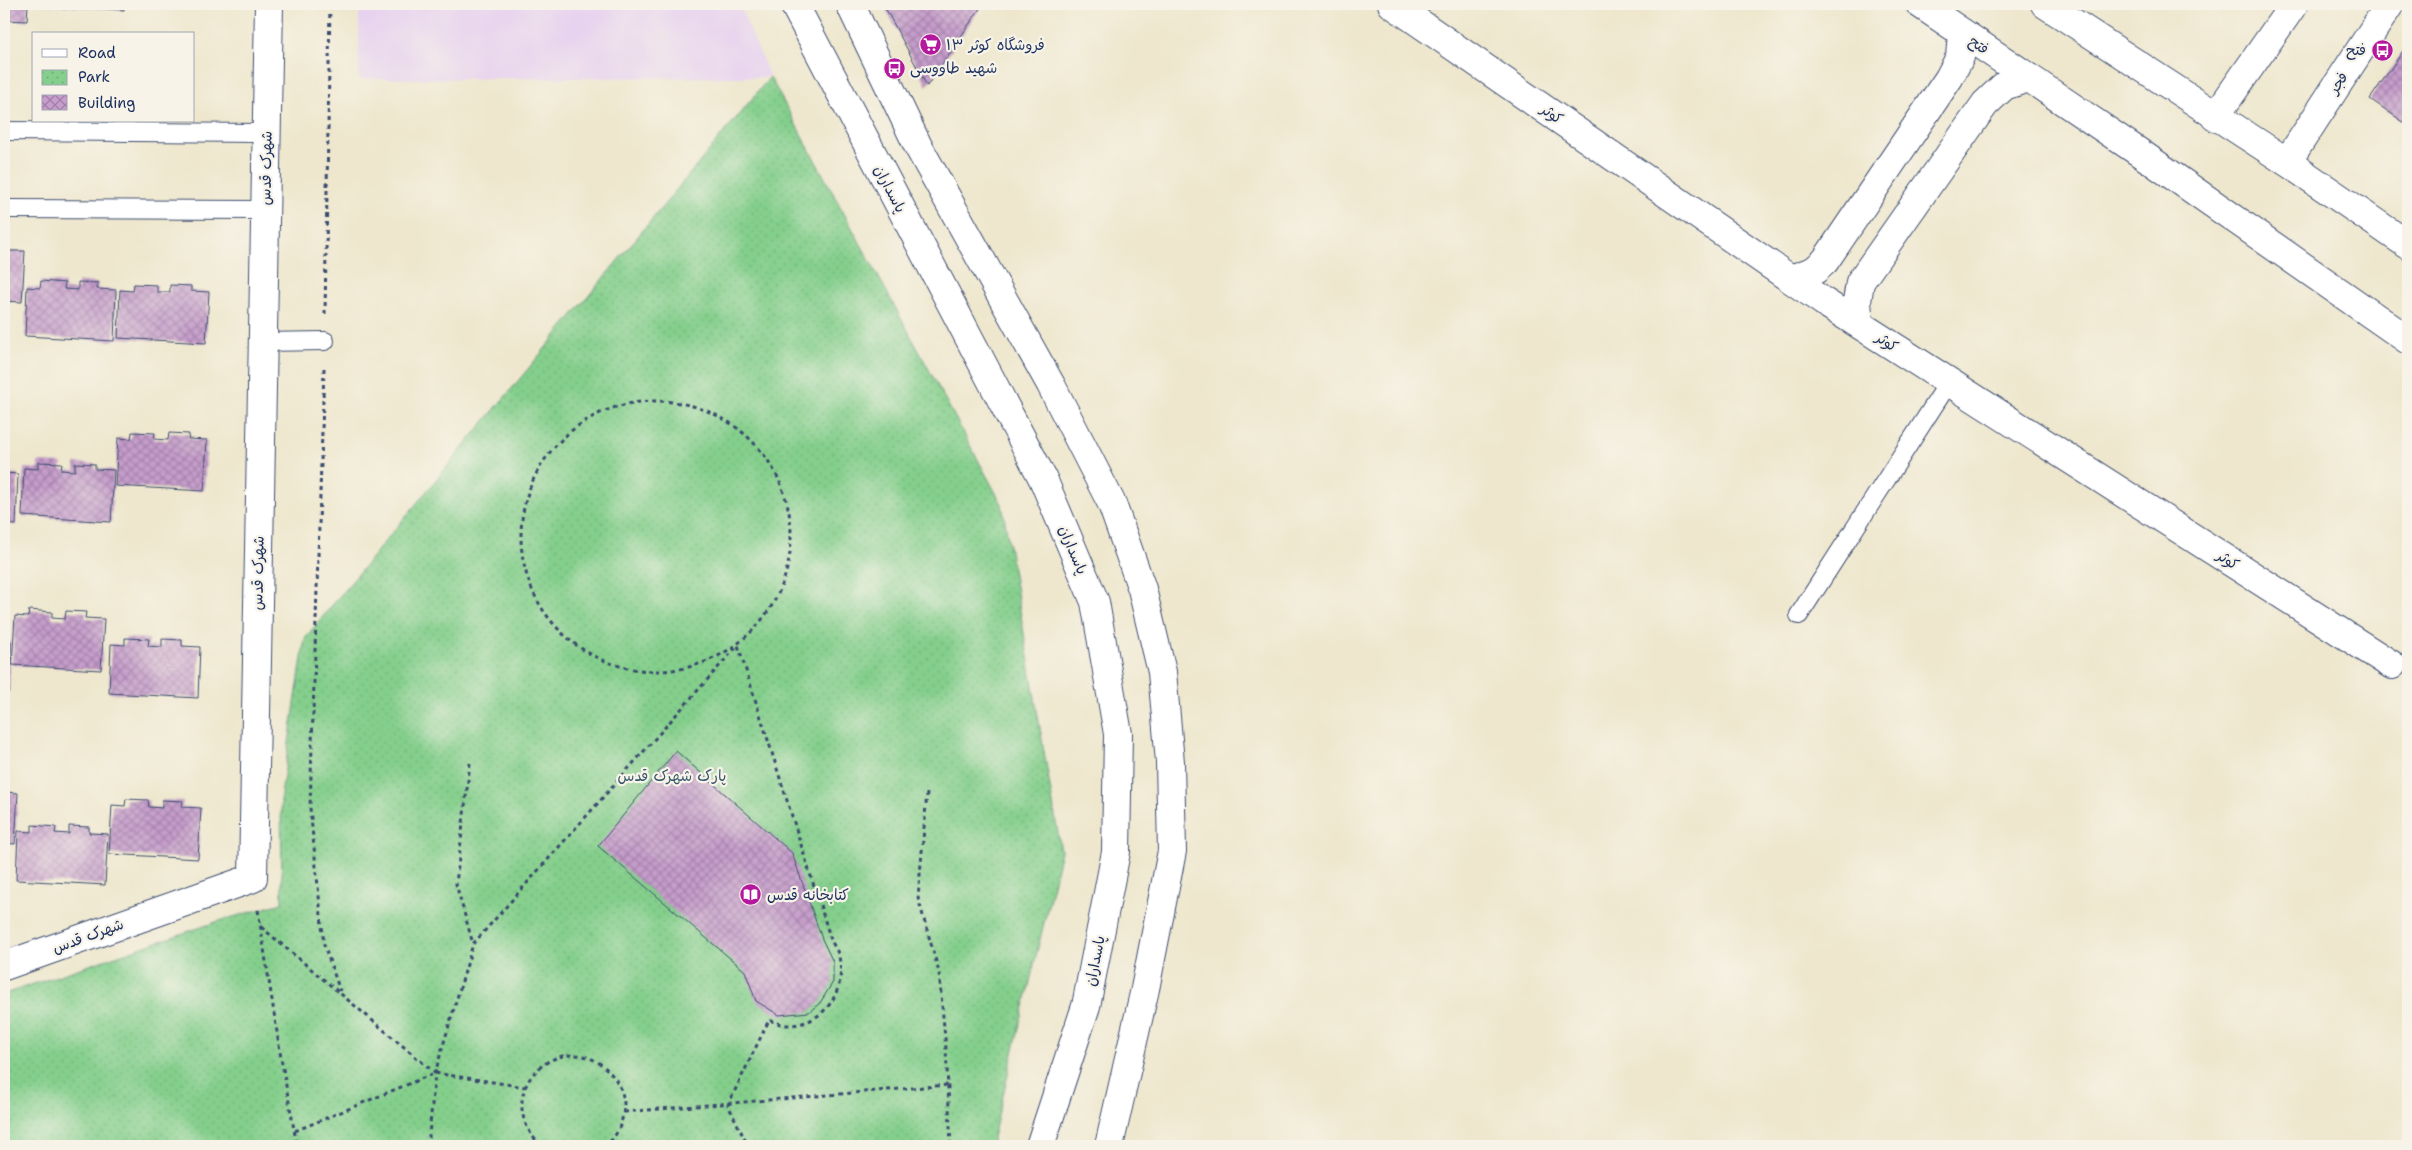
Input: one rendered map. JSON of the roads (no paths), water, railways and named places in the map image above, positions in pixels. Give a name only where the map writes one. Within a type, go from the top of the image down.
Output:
[{"type":"street","name":"شهرک قدس","points":[[4,966],[253,878],[269,4]]},
{"type":"street","name":"پاسداران","points":[[794,4],[1043,479],[1095,602],[1118,734],[1116,852],[1086,1006],[1046,1142]]},
{"type":"street","points":[[850,4],[918,146],[1051,385],[1112,504],[1142,589],[1162,672],[1170,762],[1172,852],[1145,989],[1109,1146]]},
{"type":"street","name":"کوثر","points":[[1392,4],[1859,324],[2392,665]]},
{"type":"street","name":"فتح","points":[[1920,4],[2146,157],[2408,340]]},
{"type":"street","points":[[2045,4],[2215,117],[2287,162],[2408,245]]},
{"type":"street","points":[[2215,117],[2294,4]]},
{"type":"street","name":"فجر","points":[[2287,162],[2390,4]]},
{"type":"street","points":[[1791,279],[1815,270],[1825,261],[1949,78],[1960,56],[1962,33]]},
{"type":"street","points":[[1859,324],[1857,302],[1860,282],[1985,104],[2004,86],[2028,78]]},
{"type":"lane","points":[[4,131],[266,133]]},
{"type":"lane","points":[[4,209],[265,210]]},
{"type":"lane","points":[[262,342],[325,341]]},
{"type":"lane","points":[[1799,615],[1949,382]]},
{"type":"place","name":"فروشگاه کوثر ۱۳","points":[[930,45]]},
{"type":"place","name":"فتح","points":[[2382,50]]},
{"type":"place","name":"شهید طاووسی","points":[[894,68]]},
{"type":"place","name":"کتابخانه قدس","points":[[751,895]]},
{"type":"park label","name":"پارک شهرک قدس","points":[[672,776]]}]
